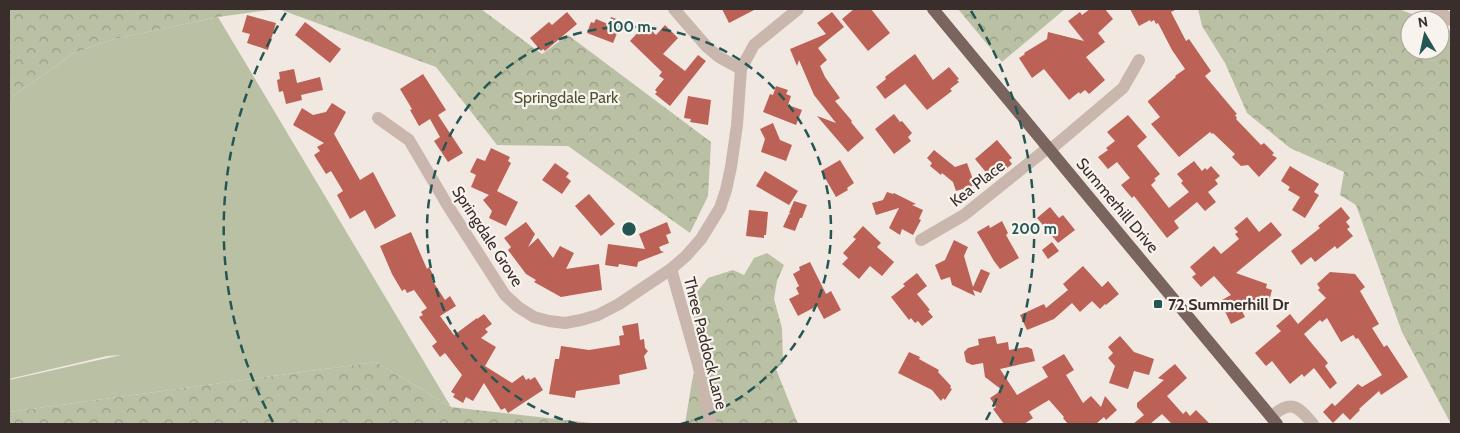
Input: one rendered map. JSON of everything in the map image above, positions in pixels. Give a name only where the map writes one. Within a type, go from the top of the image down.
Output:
[{"type":"main road","name":"Summerhill Drive","points":[[934,9],[1274,421]]},
{"type":"street","points":[[674,9],[707,47],[719,57],[741,69]]},
{"type":"street","name":"Springdale Grove","points":[[378,118],[409,140],[448,206],[505,295],[518,307],[534,317],[565,323],[581,320],[598,315],[619,304],[670,269],[686,256],[701,239],[720,208],[726,190],[737,125],[741,69],[754,45],[798,9]]},
{"type":"street","points":[[1436,9],[1451,20]]},
{"type":"street","name":"Kea Place","points":[[922,240],[964,215],[1123,88],[1139,60]]},
{"type":"street","name":"Three Paddock Lane","points":[[670,269],[698,364],[711,424]]},
{"type":"street","points":[[1274,421],[1280,409],[1293,406],[1300,409],[1313,424]]},
{"type":"green space","points":[[9,9],[277,9],[218,17],[114,39],[74,53],[9,99]]},
{"type":"green space","name":"Springdale Park","points":[[279,9],[481,9],[542,54],[568,35],[711,142],[708,196],[690,233],[568,146],[497,145],[436,67]]},
{"type":"green space","points":[[958,9],[1065,9],[1002,62]]},
{"type":"green space","points":[[1198,9],[1399,9],[1402,10],[1400,10],[1400,60],[1450,60],[1451,32],[1451,424],[1402,332],[1356,205],[1340,195],[1344,172],[1290,148],[1247,113],[1225,63],[1202,26]]},
{"type":"green space","points":[[218,17],[451,407],[376,362],[9,412],[9,380],[121,355],[107,356],[9,379],[9,99],[74,53],[114,39]]},
{"type":"green space","points":[[767,253],[784,265],[777,281],[774,299],[782,328],[783,363],[776,369],[798,424],[685,424],[692,381],[701,345],[690,301],[708,278],[733,270],[744,275],[754,258]]},
{"type":"green space","points":[[376,362],[451,407],[600,424],[9,424],[9,412]]},
{"type":"building","points":[[722,9],[756,9],[729,23]]},
{"type":"building","points":[[854,9],[871,9],[890,33],[868,51],[842,19]]},
{"type":"building","points":[[1090,9],[1105,9],[1113,19],[1098,33],[1105,42],[1086,57],[1105,80],[1089,94],[1085,90],[1069,100],[1044,69],[1032,78],[1019,58],[1047,39],[1048,32],[1084,41],[1068,21],[1080,12],[1082,15]]},
{"type":"building","points":[[1130,9],[1177,9],[1171,12],[1186,41],[1189,39],[1211,71],[1205,76],[1237,114],[1235,115],[1236,119],[1261,145],[1264,143],[1274,153],[1272,155],[1277,158],[1259,177],[1248,165],[1241,166],[1232,157],[1235,154],[1213,133],[1210,132],[1179,157],[1151,124],[1160,117],[1148,101],[1185,69],[1172,50],[1158,23],[1156,24],[1154,20],[1151,22],[1150,20],[1139,26]]},
{"type":"building","points":[[567,12],[577,24],[545,51],[543,49],[541,51],[530,38],[549,22],[552,25]]},
{"type":"building","points":[[832,12],[844,27],[818,48],[827,60],[820,66],[825,77],[840,98],[835,101],[864,138],[848,152],[817,116],[836,123],[814,95],[799,60],[797,66],[790,49],[826,34],[817,23]]},
{"type":"building","points":[[247,15],[276,23],[268,50],[247,43],[250,34],[242,32]]},
{"type":"building","points":[[611,17],[622,21],[613,43],[587,33],[591,22],[594,23],[596,19],[608,24]]},
{"type":"building","points":[[305,22],[341,49],[330,63],[295,35]]},
{"type":"building","points":[[665,25],[678,38],[663,54],[685,71],[698,55],[706,61],[670,106],[655,94],[657,92],[655,90],[664,79],[659,76],[662,72],[630,41],[641,29],[644,32],[648,27],[656,35]]},
{"type":"building","points":[[915,54],[933,80],[949,67],[959,79],[957,80],[959,82],[950,89],[952,91],[927,110],[905,84],[885,99],[876,87],[886,79],[885,77]]},
{"type":"building","points":[[294,69],[297,83],[320,77],[323,90],[301,95],[302,100],[286,104],[283,91],[279,92],[277,80],[280,79],[279,72]]},
{"type":"building","points":[[423,74],[446,110],[438,115],[463,153],[448,162],[434,141],[440,137],[430,119],[419,126],[410,110],[412,109],[400,89]]},
{"type":"building","points":[[776,86],[788,90],[786,94],[791,96],[788,105],[802,110],[796,125],[763,112],[770,94],[773,95]]},
{"type":"building","points":[[688,96],[711,100],[708,125],[690,122],[691,119],[684,118]]},
{"type":"building","points":[[332,103],[346,112],[334,134],[360,180],[373,172],[396,216],[375,229],[365,210],[350,219],[337,195],[343,191],[331,171],[326,174],[314,155],[320,151],[317,147],[324,143],[293,125],[302,108],[313,115],[326,112]]},
{"type":"building","points":[[894,114],[912,133],[908,137],[911,141],[894,154],[875,129]]},
{"type":"building","points":[[1128,115],[1147,137],[1137,146],[1160,174],[1151,185],[1169,208],[1189,192],[1181,183],[1183,181],[1177,174],[1194,161],[1202,171],[1205,168],[1207,170],[1211,166],[1220,176],[1215,180],[1218,184],[1208,192],[1216,202],[1205,211],[1197,202],[1174,221],[1179,228],[1167,238],[1134,196],[1132,198],[1121,185],[1130,178],[1117,162],[1108,169],[1098,157],[1108,150],[1106,148],[1115,141],[1107,132]]},
{"type":"building","points":[[773,123],[780,140],[792,145],[786,161],[761,152],[765,139],[760,129]]},
{"type":"building","points":[[997,140],[1012,158],[1009,160],[1012,164],[994,179],[989,176],[975,159]]},
{"type":"building","points":[[491,148],[510,157],[508,161],[511,163],[497,191],[518,202],[506,226],[489,218],[492,211],[483,200],[489,195],[471,187],[476,175],[470,172],[477,158],[485,161]]},
{"type":"building","points":[[934,150],[955,167],[967,163],[975,185],[956,191],[953,182],[930,166],[932,163],[927,158]]},
{"type":"building","points":[[840,160],[854,183],[847,188],[848,190],[836,197],[821,171]]},
{"type":"building","points":[[555,163],[569,173],[566,177],[571,181],[562,194],[542,180]]},
{"type":"building","points":[[1290,166],[1319,184],[1314,192],[1319,195],[1305,218],[1292,210],[1300,197],[1288,190],[1290,187],[1281,181]]},
{"type":"building","points":[[765,171],[798,191],[789,205],[756,186]]},
{"type":"building","points":[[887,192],[894,193],[916,204],[912,205],[923,210],[919,219],[921,220],[913,235],[902,229],[900,235],[889,228],[899,208],[876,215],[872,203],[883,200]]},
{"type":"building","points":[[589,194],[615,224],[601,236],[575,206]]},
{"type":"building","points":[[794,201],[807,205],[795,231],[783,227],[789,214],[791,214],[789,213]]},
{"type":"building","points":[[1050,207],[1059,218],[1063,215],[1075,230],[1058,243],[1037,218]]},
{"type":"building","points":[[1341,207],[1350,218],[1346,222],[1350,227],[1347,229],[1353,236],[1337,249],[1335,246],[1315,262],[1311,257],[1301,265],[1291,251],[1320,228],[1318,226]]},
{"type":"building","points":[[749,210],[768,212],[766,235],[764,235],[764,238],[746,236]]},
{"type":"building","points":[[1247,217],[1259,232],[1271,222],[1282,235],[1236,273],[1267,284],[1266,288],[1272,290],[1269,301],[1265,299],[1262,307],[1259,306],[1258,309],[1237,301],[1245,317],[1231,324],[1220,301],[1231,295],[1214,276],[1201,287],[1192,277],[1196,274],[1190,267],[1214,246],[1221,254],[1239,239],[1235,234],[1238,232],[1234,228]]},
{"type":"building","points":[[1002,221],[1008,233],[1006,235],[1019,258],[1000,269],[977,232],[989,225],[990,228]]},
{"type":"building","points":[[526,222],[535,234],[528,247],[538,238],[553,258],[560,246],[574,253],[566,269],[599,264],[602,290],[561,297],[534,282],[536,280],[526,274],[508,250],[511,247],[504,238]]},
{"type":"building","points":[[667,222],[671,233],[666,235],[669,243],[659,247],[664,252],[638,262],[637,267],[619,264],[618,267],[605,265],[608,244],[645,249],[639,234]]},
{"type":"building","points":[[863,226],[881,243],[877,247],[894,262],[882,276],[870,266],[859,279],[842,264],[848,258],[843,253],[856,239],[853,237]]},
{"type":"building","points":[[411,232],[427,269],[429,267],[435,278],[432,280],[445,300],[450,296],[456,306],[440,316],[454,335],[484,314],[492,324],[485,329],[488,332],[481,338],[496,347],[485,366],[512,383],[523,375],[526,380],[535,377],[543,390],[508,413],[505,408],[501,410],[484,383],[473,401],[466,397],[463,403],[453,397],[455,394],[451,392],[462,375],[445,353],[440,357],[432,346],[437,342],[419,317],[423,315],[421,312],[427,308],[414,290],[407,293],[405,289],[402,291],[392,274],[380,246]]},
{"type":"building","points":[[954,240],[968,247],[964,256],[973,287],[981,269],[990,273],[981,293],[973,290],[975,296],[952,285],[950,277],[941,280],[935,265],[945,260]]},
{"type":"building","points":[[1052,242],[1059,251],[1048,259],[1042,250]]},
{"type":"building","points":[[810,262],[826,294],[831,291],[841,310],[824,319],[817,306],[798,316],[789,299],[799,294],[796,288],[799,286],[793,274],[800,270],[799,267]]},
{"type":"building","points":[[1083,266],[1102,287],[1108,281],[1119,294],[1100,309],[1092,301],[1080,312],[1072,303],[1054,319],[1027,330],[1020,315],[1044,304],[1046,308],[1068,290],[1063,284]]},
{"type":"building","points":[[1330,272],[1355,274],[1365,287],[1360,291],[1379,324],[1372,328],[1384,347],[1387,345],[1408,377],[1381,395],[1379,391],[1350,420],[1343,413],[1333,423],[1323,412],[1332,403],[1335,406],[1358,384],[1362,387],[1382,375],[1358,338],[1356,339],[1353,335],[1341,342],[1327,318],[1322,322],[1320,320],[1304,334],[1328,363],[1325,366],[1337,383],[1330,389],[1314,368],[1304,377],[1302,374],[1290,384],[1272,361],[1266,366],[1255,353],[1281,331],[1276,326],[1290,314],[1298,324],[1326,298],[1318,290],[1320,288],[1317,284]]},
{"type":"building","points":[[917,273],[927,286],[917,294],[930,310],[928,311],[933,317],[922,326],[918,321],[915,323],[911,318],[909,320],[891,297]]},
{"type":"building","points":[[638,323],[640,340],[644,339],[645,348],[648,351],[644,356],[647,369],[619,375],[620,384],[576,391],[575,398],[549,394],[555,359],[559,359],[561,346],[589,350],[620,345],[619,336],[624,335],[622,326]]},
{"type":"building","points":[[995,336],[997,344],[1008,342],[1009,350],[1027,347],[1032,349],[1035,361],[1000,369],[1017,395],[1048,377],[1042,367],[1064,354],[1074,370],[1066,375],[1083,403],[1091,396],[1101,407],[1105,396],[1117,410],[1106,420],[1104,417],[1096,424],[1068,424],[1049,400],[1029,412],[1033,418],[1024,424],[1004,424],[993,409],[996,407],[990,398],[1002,390],[985,377],[983,363],[972,365],[966,362],[964,352],[968,348],[979,345],[978,339]]},
{"type":"building","points":[[1120,336],[1134,352],[1154,359],[1149,375],[1134,371],[1128,389],[1109,383],[1115,366],[1108,358],[1113,353],[1108,347]]},
{"type":"building","points":[[909,352],[939,370],[938,372],[951,386],[950,388],[952,389],[945,400],[943,398],[941,401],[932,390],[898,373]]},
{"type":"building","points":[[1175,364],[1187,378],[1167,396],[1183,414],[1186,411],[1190,416],[1196,410],[1210,424],[1172,424],[1162,414],[1150,424],[1133,424],[1144,415],[1137,407],[1137,403],[1164,380],[1158,378]]},
{"type":"place","name":"72 Summerhill Dr","points":[[1158,304]]}]
